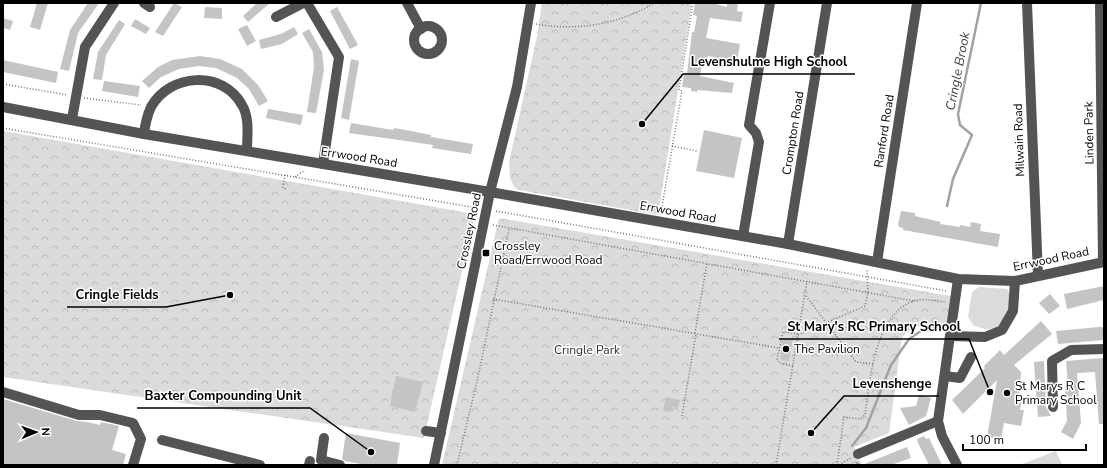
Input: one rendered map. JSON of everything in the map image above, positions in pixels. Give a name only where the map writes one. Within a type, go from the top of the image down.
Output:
[{"type":"street","points":[[72,119],[85,47],[114,3]]},
{"type":"street","points":[[276,17],[303,3]]},
{"type":"street","points":[[307,3],[339,57],[323,164]]},
{"type":"street","points":[[407,3],[421,29]]},
{"type":"street","name":"Crossley Road","points":[[434,465],[490,192],[517,87],[531,3]]},
{"type":"street","points":[[743,236],[759,142],[756,133],[749,125],[770,3]]},
{"type":"street","name":"Crompton Road","points":[[788,244],[827,3]]},
{"type":"street","name":"Ranford Road","points":[[873,261],[917,3]]},
{"type":"street","name":"Milwain Road","points":[[1027,3],[1038,275]]},
{"type":"street","name":"Linden Park","points":[[1100,3],[1104,262]]},
{"type":"street","points":[[144,134],[146,119],[151,107],[169,88],[181,82],[199,80],[212,82],[224,87],[236,96],[243,106],[247,124],[247,150]]},
{"type":"street","name":"Errwood Road","points":[[3,108],[72,119],[144,134],[247,150],[788,244],[958,279],[1015,281],[1104,262]]},
{"type":"street","points":[[957,465],[942,436],[938,421],[958,279]]},
{"type":"street","points":[[951,336],[985,337],[1002,330],[1013,311],[1015,281]]},
{"type":"street","points":[[1053,407],[1052,361],[1071,350],[1104,349]]},
{"type":"street","points":[[945,376],[960,378],[971,356]]},
{"type":"street","points":[[3,392],[79,415],[100,415],[133,423],[141,439],[133,465]]},
{"type":"street","points":[[858,454],[938,421]]},
{"type":"street","points":[[426,431],[441,434]]},
{"type":"street","points":[[324,438],[321,460],[340,465]]},
{"type":"street","points":[[162,440],[260,465]]},
{"type":"path","points":[[528,23],[560,27],[587,26],[624,17],[655,3]]},
{"type":"path","points":[[659,222],[682,91],[679,90],[693,3]]},
{"type":"path","points":[[672,146],[697,151]]},
{"type":"path","points":[[283,188],[285,175]]},
{"type":"path","points":[[280,188],[286,189]]},
{"type":"path","points":[[484,223],[914,301],[928,300],[955,303]]},
{"type":"path","points":[[457,465],[480,369],[493,299],[509,228]]},
{"type":"path","points":[[793,366],[778,362],[779,348],[783,332],[798,334],[826,324],[866,306],[868,292],[866,276],[873,261]]},
{"type":"path","points":[[682,416],[707,263]]},
{"type":"path","points":[[776,465],[808,281]]},
{"type":"path","points":[[805,295],[856,362],[873,364]]},
{"type":"path","points":[[493,299],[779,348]]},
{"type":"path","points":[[838,465],[844,416],[860,419],[865,415],[873,364],[886,327],[902,308],[914,301]]},
{"type":"path","points":[[838,465],[858,454]]},
{"type":"green space","points":[[542,3],[692,3],[658,215],[519,190],[514,187],[510,178],[509,162],[537,36]]},
{"type":"green space","points":[[3,131],[475,214],[424,438],[3,377]]},
{"type":"green space","name":"Cringle Park","points":[[499,218],[951,296],[948,329],[915,326],[902,337],[889,433],[854,447],[862,465],[442,465]]},
{"type":"green space","points":[[979,287],[1007,289],[1012,299],[1005,317],[995,328],[987,329],[974,326],[968,317],[972,292]]},
{"type":"green space","points":[[1056,451],[1062,465],[1022,465],[1022,464]]},
{"type":"building","points":[[37,3],[48,3],[40,30],[30,27]]},
{"type":"building","points":[[88,3],[99,3],[78,33],[69,71],[60,69],[70,30]]},
{"type":"building","points":[[174,3],[182,7],[163,36],[155,32]]},
{"type":"building","points":[[257,3],[270,3],[248,22],[243,16]]},
{"type":"building","points":[[695,3],[712,3],[727,7],[727,3],[738,3],[737,11],[743,12],[741,22],[710,18],[706,38],[740,44],[737,62],[708,56],[707,59],[703,58],[700,76],[734,83],[732,93],[697,90],[697,92],[691,91],[691,88],[682,87],[684,73],[687,74],[692,32],[694,32],[697,16],[693,15]]},
{"type":"building","points":[[205,7],[222,8],[222,19],[204,18]]},
{"type":"building","points":[[337,7],[358,45],[350,49],[330,11]]},
{"type":"building","points":[[3,18],[13,21],[10,30],[3,28]]},
{"type":"building","points":[[135,19],[150,28],[146,34],[131,26]]},
{"type":"building","points":[[119,20],[125,24],[106,55],[102,80],[93,79],[98,52]]},
{"type":"building","points":[[247,25],[256,41],[247,46],[238,29]]},
{"type":"building","points":[[294,27],[298,34],[282,44],[261,49],[259,40],[281,34]]},
{"type":"building","points":[[309,29],[322,52],[324,70],[316,113],[307,112],[314,67],[313,52],[302,33]]},
{"type":"building","points":[[200,56],[220,59],[242,69],[258,85],[268,101],[259,106],[249,89],[237,78],[216,68],[199,66],[179,69],[161,77],[149,88],[142,81],[158,67],[172,60]]},
{"type":"building","points":[[351,59],[359,61],[349,120],[341,118]]},
{"type":"building","points":[[3,60],[58,72],[56,83],[3,72]]},
{"type":"building","points":[[104,81],[140,86],[138,97],[102,91]]},
{"type":"building","points":[[268,109],[303,115],[301,125],[266,118]]},
{"type":"building","points":[[351,123],[393,130],[394,128],[431,135],[431,137],[473,144],[471,154],[432,148],[433,145],[349,133]]},
{"type":"building","points":[[704,130],[742,138],[734,178],[696,171]]},
{"type":"building","points":[[901,211],[915,213],[915,216],[941,222],[940,224],[970,227],[971,222],[981,224],[980,231],[1000,234],[998,247],[903,230],[903,228],[899,227],[898,224]]},
{"type":"building","points":[[1104,286],[1104,300],[1067,309],[1064,294]]},
{"type":"building","points":[[1050,294],[1060,306],[1049,314],[1039,303]]},
{"type":"building","name":"St Marys R C Primary School","points":[[1041,321],[1052,334],[1014,365],[1021,372],[1019,398],[1022,399],[1020,410],[1024,410],[1021,426],[1004,423],[1001,439],[987,437],[997,380],[963,414],[952,400],[985,368],[984,366],[1000,350],[1004,355]]},
{"type":"building","points":[[1104,327],[1104,340],[1058,344],[1056,331]]},
{"type":"building","name":"The Pavilion","points":[[783,338],[793,339],[789,361],[780,360]]},
{"type":"building","points":[[1103,358],[1104,424],[1099,424],[1095,372],[1077,373],[1081,423],[1073,439],[1061,432],[1067,421],[1065,384],[1068,384],[1066,361]]},
{"type":"building","points":[[1044,361],[1046,407],[1051,416],[1038,417],[1034,362]]},
{"type":"building","points":[[396,376],[423,382],[415,412],[390,406]]},
{"type":"building","points":[[919,395],[931,398],[926,416],[909,425],[900,408],[916,406]]},
{"type":"building","points":[[666,397],[680,400],[678,408],[672,407],[671,412],[663,411]]},
{"type":"building","points":[[3,399],[77,421],[100,425],[101,422],[119,426],[112,450],[126,454],[123,465],[3,465]]},
{"type":"building","points":[[346,433],[400,443],[397,465],[366,465],[345,461],[342,459]]},
{"type":"building","points":[[924,436],[926,439],[929,438],[942,465],[929,465],[917,439]]},
{"type":"building","points":[[907,447],[911,458],[891,465],[862,465]]},
{"type":"waterway","name":"Cringle Brook","points":[[947,206],[953,179],[972,135],[960,125],[958,114],[981,3]]},
{"type":"waterway","name":"Cringle Brook","points":[[852,446],[866,428],[891,365],[909,339],[934,322]]},
{"type":"place","name":"Levenshulme High School","points":[[642,124]]},
{"type":"place","name":"Crossley Road/Errwood Road","points":[[486,253]]},
{"type":"place","name":"Cringle Fields","points":[[230,295]]},
{"type":"place","name":"The Pavilion","points":[[786,349]]},
{"type":"place","name":"St Mary's RC Primary School","points":[[990,392]]},
{"type":"place","name":"St Marys R C Primary School","points":[[1007,393]]},
{"type":"place","name":"Levenshenge","points":[[811,433]]},
{"type":"place","name":"Baxter Compounding Unit","points":[[371,452]]}]
